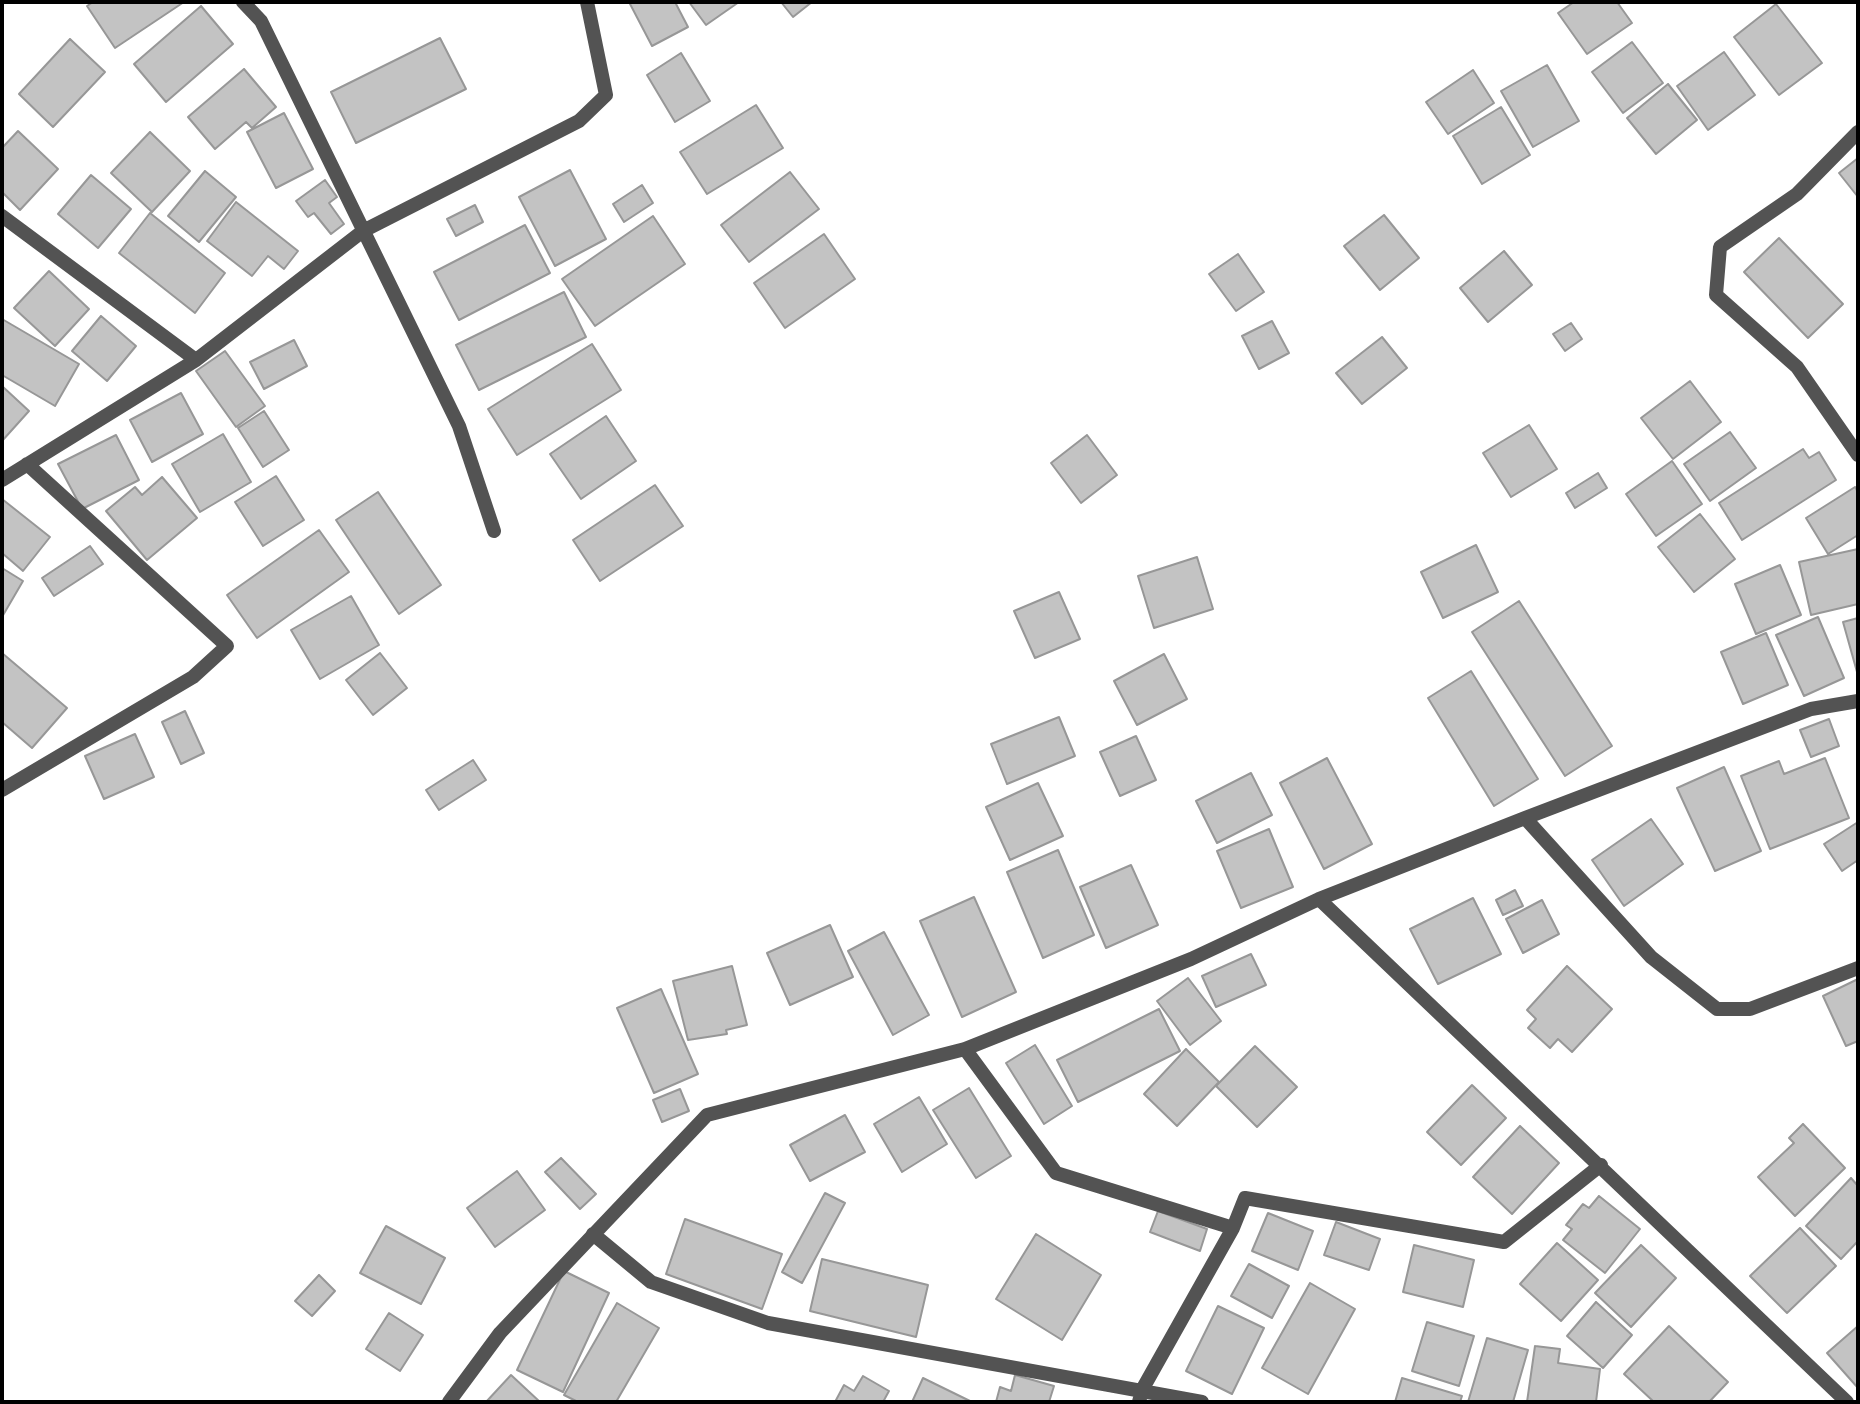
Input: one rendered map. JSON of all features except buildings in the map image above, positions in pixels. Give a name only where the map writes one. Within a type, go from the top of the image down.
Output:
[{"type":"street","points":[[243,2],[261,21],[459,426],[494,531]]},
{"type":"street","points":[[2,480],[196,360],[363,231],[579,121],[606,95],[587,2]]},
{"type":"street","points":[[1858,132],[1797,194],[1720,247],[1716,295],[1797,367],[1858,455]]},
{"type":"street","points":[[2,216],[196,360]]},
{"type":"street","points":[[2,790],[194,677],[227,646],[27,464]]},
{"type":"street","points":[[449,1402],[500,1333],[707,1115],[965,1049],[1191,958],[1319,899],[1525,818],[1811,709],[1858,701]]},
{"type":"street","points":[[1525,818],[1651,957],[1717,1009],[1750,1009],[1858,968]]},
{"type":"street","points":[[1319,899],[1847,1402]]},
{"type":"street","points":[[965,1049],[1056,1172],[1233,1228]]},
{"type":"street","points":[[1141,1396],[1233,1228],[1245,1198],[1504,1242],[1601,1165]]},
{"type":"street","points":[[593,1234],[651,1282],[768,1323],[1141,1396],[1202,1402]]}]
